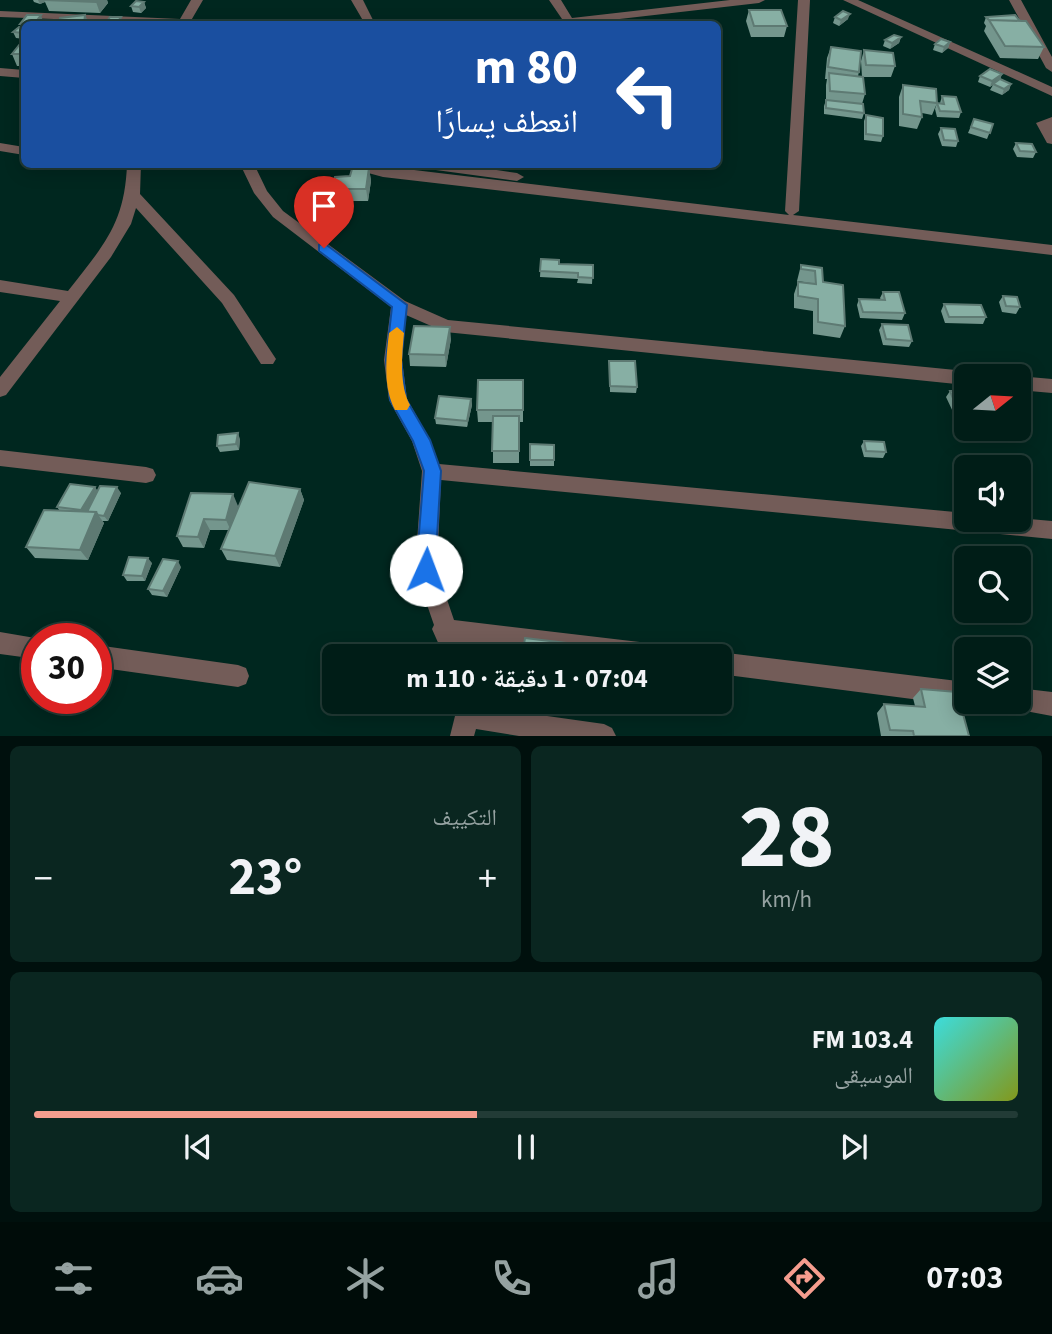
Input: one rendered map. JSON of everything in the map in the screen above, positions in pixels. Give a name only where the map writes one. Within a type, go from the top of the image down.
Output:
[{"type":"street","points":[[186,21],[197,0]]},
{"type":"street","points":[[357,0],[368,21]]},
{"type":"street","points":[[555,0],[568,21]]},
{"type":"street","points":[[578,21],[759,0]]},
{"type":"street","points":[[792,211],[804,0]]},
{"type":"street","points":[[849,0],[1052,92]]},
{"type":"street","points":[[1015,0],[1052,68]]},
{"type":"street","points":[[0,14],[129,21]]},
{"type":"street","points":[[0,72],[21,74]]},
{"type":"street","points":[[1052,121],[1043,123],[1052,140]]},
{"type":"street","points":[[0,147],[21,150]]},
{"type":"street","points":[[0,390],[106,253],[124,224],[132,195],[134,168]]},
{"type":"street","points":[[249,168],[261,192],[278,214],[400,305],[445,326],[954,377]]},
{"type":"street","points":[[360,168],[383,173],[1052,250]]},
{"type":"street","points":[[453,168],[792,211],[1052,240]]},
{"type":"street","points":[[132,195],[228,299],[267,359]]},
{"type":"street","points":[[0,286],[71,298]]},
{"type":"street","points":[[400,305],[394,360],[398,400],[421,440],[432,471],[426,570],[450,644]]},
{"type":"street","points":[[1031,384],[1052,386]]},
{"type":"street","points":[[0,458],[146,475]]},
{"type":"street","points":[[432,471],[1052,530]]},
{"type":"street","points":[[443,629],[566,644]]},
{"type":"street","points":[[0,643],[21,646]]},
{"type":"street","points":[[112,658],[238,676]]},
{"type":"street","points":[[732,665],[954,692]]},
{"type":"street","points":[[1031,702],[1052,704]]},
{"type":"street","points":[[465,718],[604,736]]},
{"type":"building","points":[[44,0],[97,0],[96,2]]},
{"type":"building","points":[[136,1],[144,2],[139,7],[131,6]]},
{"type":"building","points":[[749,10],[781,10],[787,26],[754,26]]},
{"type":"building","points":[[843,11],[850,14],[841,20],[835,17]]},
{"type":"building","points":[[27,15],[41,15],[36,21],[22,21]]},
{"type":"building","points":[[85,15],[84,21],[60,21],[60,18]]},
{"type":"building","points":[[1015,15],[1020,21],[989,20],[986,17]]},
{"type":"building","points":[[110,17],[121,17],[118,21],[107,21]]},
{"type":"building","points":[[989,20],[1026,21],[1044,47],[1005,46]]},
{"type":"building","points":[[894,35],[901,37],[892,43],[885,40]]},
{"type":"building","points":[[941,39],[950,42],[944,47],[935,44]]},
{"type":"building","points":[[21,43],[21,54],[12,54]]},
{"type":"building","points":[[831,47],[861,51],[859,72],[828,67]]},
{"type":"building","points":[[864,50],[893,53],[895,66],[866,65]]},
{"type":"building","points":[[990,69],[1002,74],[992,81],[980,76]]},
{"type":"building","points":[[829,73],[863,77],[865,94],[830,91]]},
{"type":"building","points":[[1000,79],[1011,84],[1004,89],[993,84]]},
{"type":"building","points":[[903,85],[936,89],[937,103],[920,101],[922,117],[903,114]]},
{"type":"building","points":[[942,96],[956,97],[961,112],[940,111],[937,103],[944,104]]},
{"type":"building","points":[[826,100],[863,104],[864,113],[826,108]]},
{"type":"building","points":[[866,115],[883,118],[883,136],[866,134]]},
{"type":"building","points":[[974,119],[993,124],[990,133],[971,127]]},
{"type":"building","points":[[941,128],[955,129],[958,141],[944,140]]},
{"type":"building","points":[[1016,143],[1032,144],[1036,152],[1020,151]]},
{"type":"building","points":[[369,168],[366,189],[333,189],[335,177],[350,176],[352,169]]},
{"type":"building","points":[[541,259],[559,260],[559,264],[593,265],[593,278],[578,277],[578,273],[540,271]]},
{"type":"building","points":[[801,265],[822,268],[823,282],[843,285],[845,326],[818,322],[818,299],[798,296],[798,282],[816,284],[815,271],[801,269]]},
{"type":"building","points":[[883,292],[899,292],[905,313],[863,312],[859,299],[885,300]]},
{"type":"building","points":[[1003,296],[1017,297],[1020,307],[1006,306]]},
{"type":"building","points":[[944,304],[981,305],[986,317],[949,317]]},
{"type":"building","points":[[882,324],[908,325],[912,341],[886,339]]},
{"type":"building","points":[[414,326],[450,327],[445,355],[409,354]]},
{"type":"building","points":[[609,361],[635,361],[637,387],[610,386]]},
{"type":"building","points":[[478,380],[523,380],[523,410],[477,410]]},
{"type":"building","points":[[439,396],[471,399],[467,421],[435,418]]},
{"type":"building","points":[[493,416],[519,416],[519,451],[492,451]]},
{"type":"building","points":[[238,433],[236,444],[217,446],[218,435]]},
{"type":"building","points":[[864,441],[884,442],[886,452],[866,451]]},
{"type":"building","points":[[530,444],[554,445],[554,460],[530,460]]},
{"type":"building","points":[[249,482],[300,489],[275,556],[221,549]]},
{"type":"building","points":[[70,484],[95,487],[81,510],[57,507]]},
{"type":"building","points":[[100,486],[117,487],[104,516],[87,512]]},
{"type":"building","points":[[191,493],[233,494],[226,520],[204,519],[198,537],[177,536]]},
{"type":"building","points":[[44,510],[96,512],[80,550],[26,547]]},
{"type":"building","points":[[129,557],[148,558],[142,576],[123,575]]},
{"type":"building","points":[[163,559],[178,561],[163,591],[148,589]]},
{"type":"building","points":[[525,638],[566,643],[566,644],[524,644]]},
{"type":"building","points":[[921,689],[954,692],[954,714],[963,714],[969,736],[914,736],[913,731],[890,730],[884,704],[925,707]]},
{"type":"slow traffic","points":[[397,333],[394,360],[398,400],[401,405]]},
{"type":"route","points":[[324,248],[357,276],[400,305],[394,360],[398,400],[421,440],[432,471],[426,570]]}]
